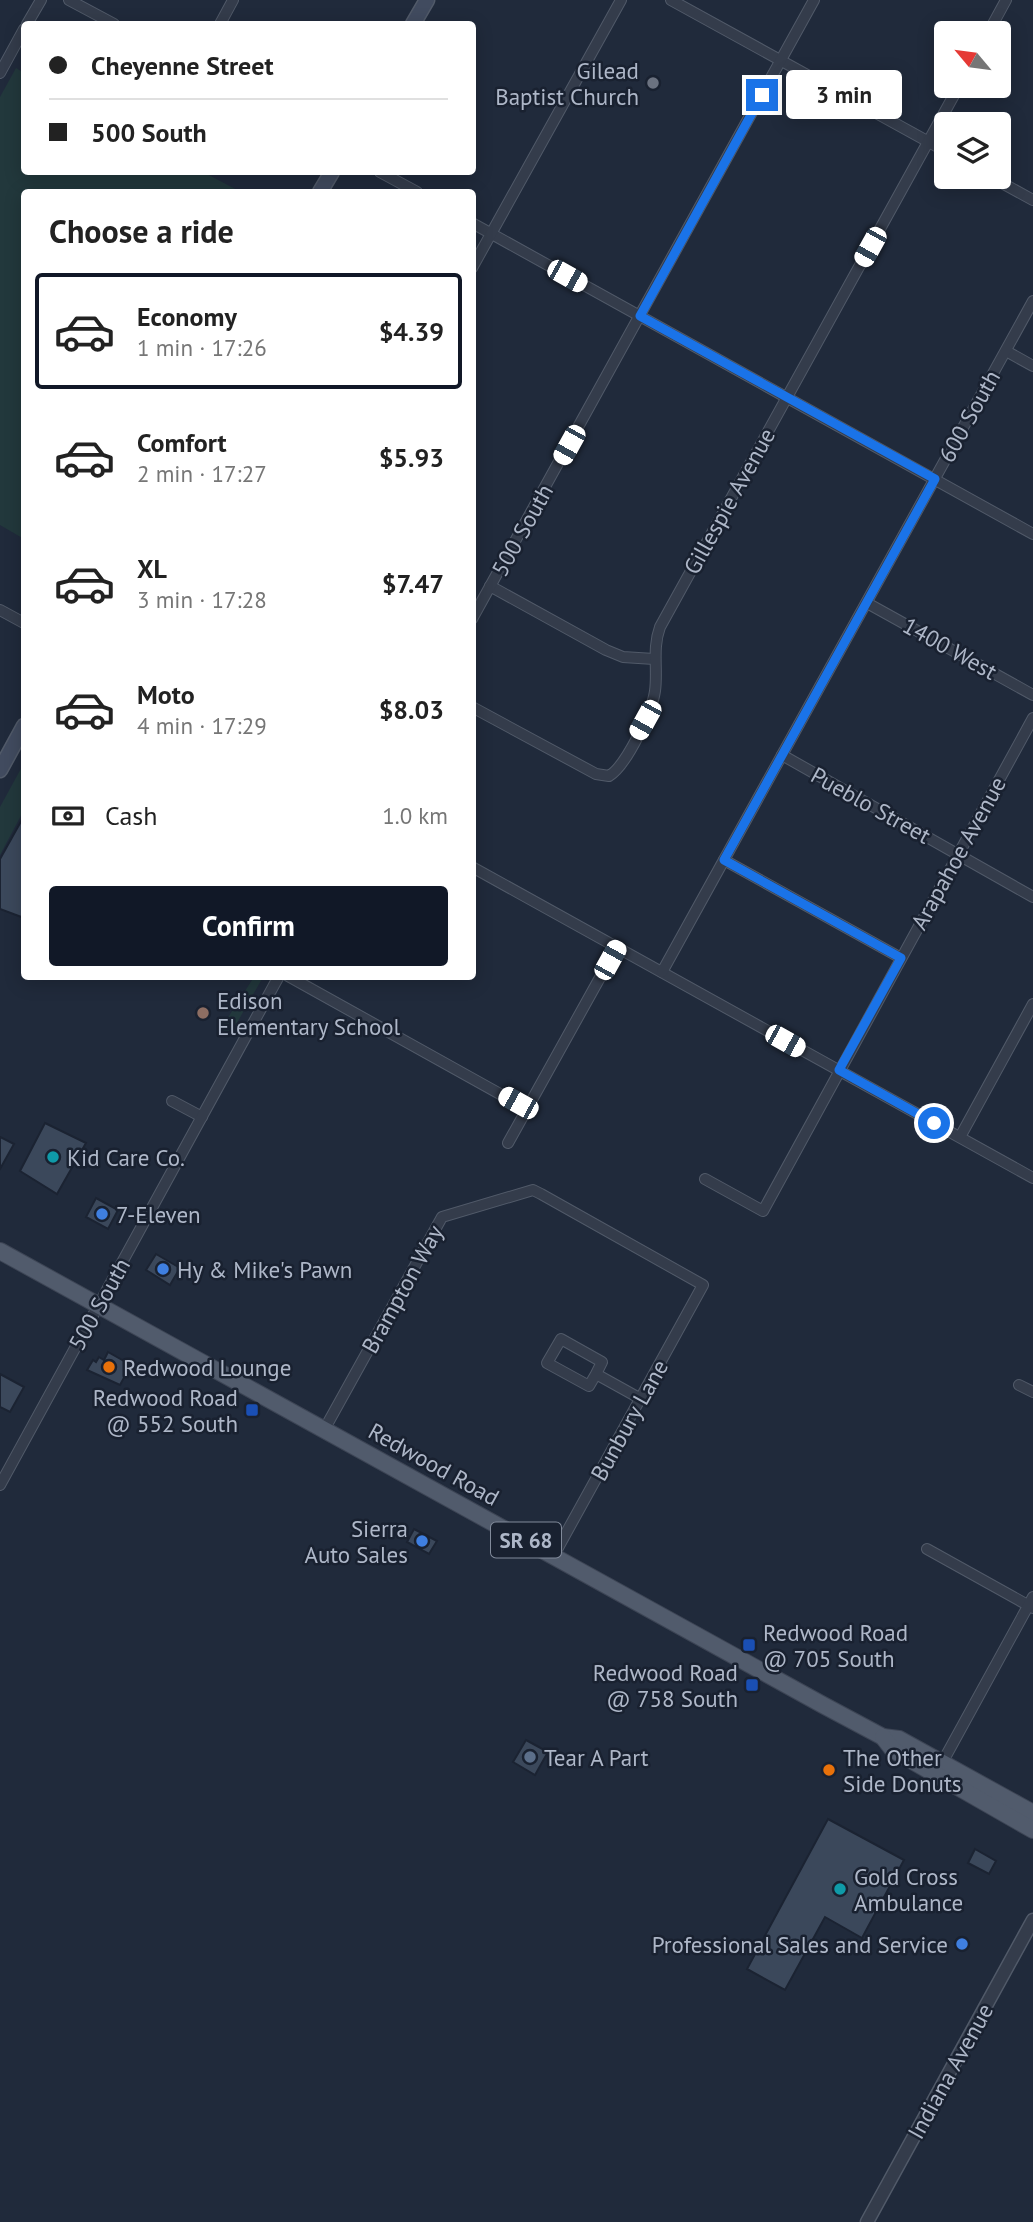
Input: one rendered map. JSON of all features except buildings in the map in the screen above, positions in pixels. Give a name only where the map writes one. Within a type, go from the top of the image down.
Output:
[{"type":"main road","points":[[415,21],[427,0]]},
{"type":"main road","points":[[0,770],[21,732]]},
{"type":"main road","name":"Redwood Road","points":[[0,1251],[883,1737],[899,1739],[1033,1813]]},
{"type":"main road","name":"Redwood Road","points":[[883,1737],[893,1750],[1033,1830]]},
{"type":"street","points":[[29,21],[40,0]]},
{"type":"street","points":[[69,0],[108,21]]},
{"type":"street","points":[[222,21],[233,0]]},
{"type":"street","points":[[476,261],[621,0]]},
{"type":"street","points":[[671,0],[934,145]]},
{"type":"street","name":"500 South","points":[[476,612],[814,0]]},
{"type":"street","points":[[995,21],[1006,0]]},
{"type":"street","points":[[0,73],[21,36]]},
{"type":"street","name":"Gillespie Avenue","points":[[476,709],[596,774],[609,776],[619,768],[651,708],[656,689],[655,639],[665,616],[952,98]]},
{"type":"street","points":[[386,175],[411,189]]},
{"type":"street","points":[[1011,188],[1033,200]]},
{"type":"street","points":[[476,225],[1033,534]]},
{"type":"street","name":"600 South","points":[[662,972],[1033,301]]},
{"type":"street","points":[[1006,351],[1033,366]]},
{"type":"street","points":[[491,586],[606,650],[624,657],[654,659]]},
{"type":"street","name":"1400 West","points":[[867,603],[1033,695]]},
{"type":"street","points":[[0,610],[21,621]]},
{"type":"street","name":"Arapahoe Avenue","points":[[705,1179],[763,1210],[1033,718]]},
{"type":"street","name":"Pueblo Street","points":[[782,755],[1033,897]]},
{"type":"street","points":[[724,860],[901,958]]},
{"type":"street","points":[[476,869],[1033,1178]]},
{"type":"street","points":[[508,1143],[617,947]]},
{"type":"street","name":"500 South","points":[[0,1485],[277,980]]},
{"type":"street","points":[[295,980],[527,1109]]},
{"type":"street","points":[[960,1137],[1033,1004]]},
{"type":"street","points":[[172,1101],[202,1117]]},
{"type":"street","name":"Brampton Way","points":[[324,1430],[442,1217],[533,1190],[703,1284]]},
{"type":"street","name":"Bunbury Lane","points":[[554,1555],[703,1284]]},
{"type":"street","points":[[561,1339],[602,1362],[596,1374],[589,1386],[547,1363],[561,1339]]},
{"type":"street","points":[[596,1374],[641,1399]]},
{"type":"street","points":[[1019,1385],[1033,1392]]},
{"type":"street","points":[[927,1549],[1032,1603],[942,1763]]},
{"type":"street","name":"Indiana Avenue","points":[[867,2222],[1033,1920]]},
{"type":"green space","points":[[16,68],[21,71],[21,175],[209,175],[235,189],[21,189],[21,537],[0,525],[0,97]]},
{"type":"green space","points":[[21,768],[21,816],[0,855],[0,807]]},
{"type":"green space","points":[[252,980],[261,980],[229,1037],[218,1033]]},
{"type":"place","name":"Gilead Baptist Church","points":[[653,83]]},
{"type":"place","name":"Edison Elementary School","points":[[203,1013]]},
{"type":"place","name":"Kid Care Co.","points":[[53,1157]]},
{"type":"place","name":"7-Eleven","points":[[102,1214]]},
{"type":"place","name":"Hy & Mike's Pawn","points":[[163,1269]]},
{"type":"place","name":"Redwood Lounge","points":[[109,1367]]},
{"type":"place","name":"Redwood Road @ 552 South","points":[[252,1410]]},
{"type":"place","name":"Sierra Auto Sales","points":[[422,1541]]},
{"type":"place","name":"Redwood Road @ 705 South","points":[[749,1645]]},
{"type":"place","name":"Redwood Road @ 758 South","points":[[752,1685]]},
{"type":"place","name":"Tear A Part","points":[[530,1757]]},
{"type":"place","name":"The Other Side Donuts","points":[[829,1770]]},
{"type":"place","name":"Gold Cross Ambulance","points":[[840,1889]]},
{"type":"place","name":"Professional Sales and Service","points":[[962,1944]]},
{"type":"route","points":[[762,95],[640,316],[935,479],[724,860],[901,958],[839,1070],[934,1123]]}]
